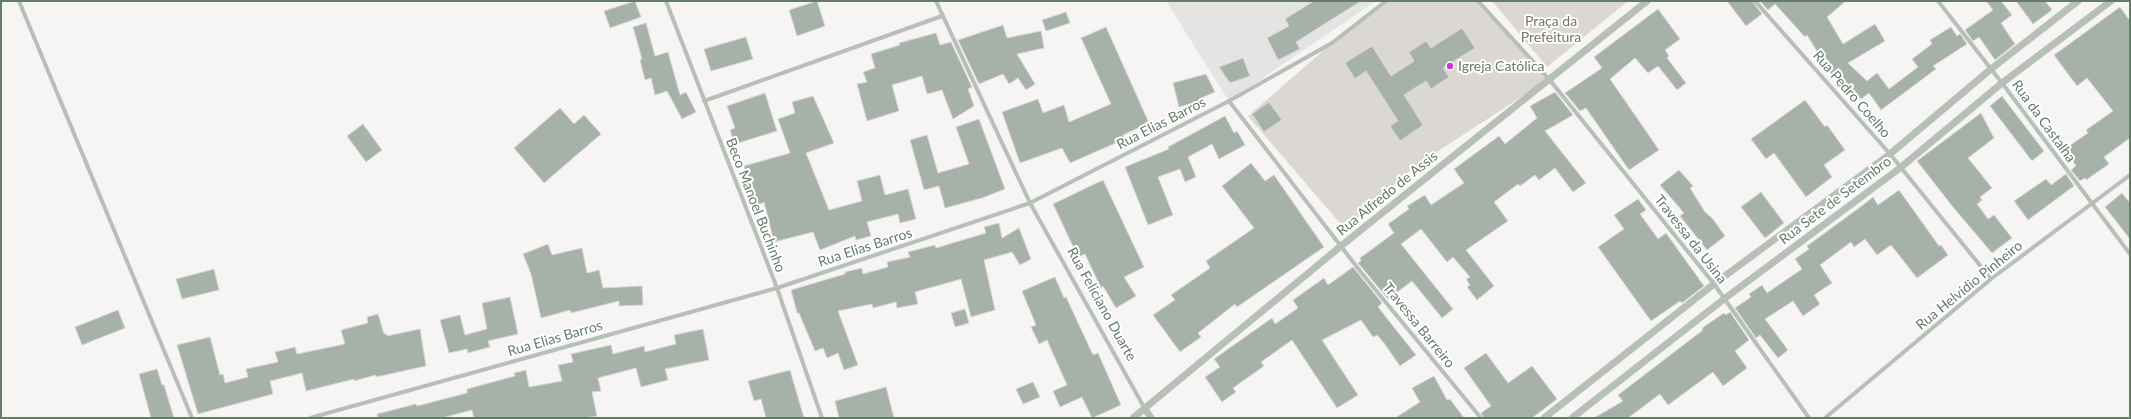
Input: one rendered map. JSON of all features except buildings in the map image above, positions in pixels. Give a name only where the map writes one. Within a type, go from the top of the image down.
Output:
[{"type":"street","points":[[19,1],[192,418]]},
{"type":"street","name":"Beco Manoel Buchinho","points":[[666,1],[777,288],[822,418]]},
{"type":"street","points":[[936,1],[1030,203]]},
{"type":"street","name":"Rua Elias Barros","points":[[310,418],[777,288],[1030,203],[1229,101],[1332,42],[1386,1]]},
{"type":"street","name":"Travessa da Usina","points":[[1478,1],[1549,79],[1714,284],[1809,418]]},
{"type":"street","name":"Rua Alfredo de Assis","points":[[1133,418],[1341,246],[1647,1]]},
{"type":"street","name":"Rua Pedro Coelho","points":[[1755,1],[1890,154],[1991,278]]},
{"type":"street","name":"Rua da Castalha","points":[[1938,1],[2002,82],[2130,254]]},
{"type":"street","name":"Rua Sete de Setembro","points":[[1544,418],[1714,284],[1890,154],[1991,69],[2078,1]]},
{"type":"street","name":"Rua Sete de Setembro","points":[[1572,418],[1724,299],[1900,168],[2002,82],[2111,1]]},
{"type":"street","points":[[704,101],[942,16]]},
{"type":"street","name":"Travessa Barreiro","points":[[1229,101],[1341,246],[1481,418]]},
{"type":"street","name":"Rua Helvídio Pinheiro","points":[[1825,418],[1991,278],[2130,175]]},
{"type":"street","name":"Rua Feliciano Duarte","points":[[1030,203],[1151,418]]},
{"type":"shaded area","points":[[1166,1],[1376,1],[1229,101]]},
{"type":"green space","points":[[1386,1],[1478,1],[1549,79],[1415,166],[1345,229],[1248,116],[1332,43]]},
{"type":"green space","name":"Praça da Prefeitura","points":[[1492,1],[1628,1],[1547,67]]},
{"type":"place","name":"Igreja Católica","points":[[1450,66]]}]
